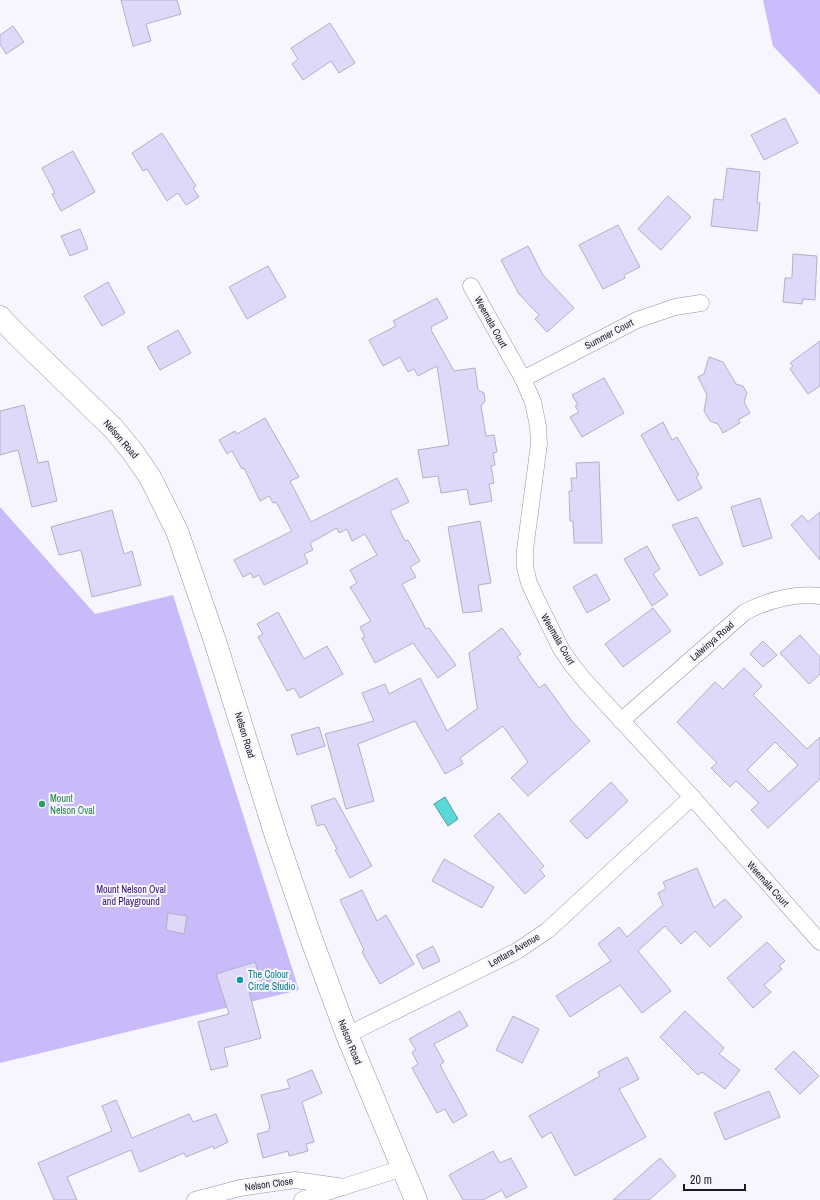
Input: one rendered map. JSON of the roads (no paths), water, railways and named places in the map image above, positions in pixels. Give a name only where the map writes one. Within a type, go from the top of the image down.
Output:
[{"type":"main road","name":"Nelson Road","points":[[0,317],[113,428],[132,450],[150,477],[177,532],[213,634],[277,839],[311,938],[347,1035],[416,1200]]},
{"type":"street","name":"Weemala Court","points":[[471,286],[523,379],[533,402],[538,426],[539,444],[524,550],[525,567],[529,583],[561,649],[585,681],[692,797],[820,942]]},
{"type":"street","name":"Summer Court","points":[[523,379],[637,320],[675,307],[701,303]]},
{"type":"street","name":"Lalwinya Road","points":[[621,721],[745,612],[760,604],[776,599],[810,595],[820,596]]},
{"type":"street","name":"Lentara Avenue","points":[[347,1035],[517,951],[548,930],[692,797]]},
{"type":"street","name":"Nelson Close","points":[[302,1200],[403,1168]]},
{"type":"street","name":"Nelson Close","points":[[195,1200],[240,1188],[295,1180],[344,1187]]},
{"type":"water","points":[[445,797],[458,819],[448,826],[434,804]]},
{"type":"place","name":"Mount Nelson Oval","points":[[42,804]]},
{"type":"place","name":"The Colour Circle Studio","points":[[240,980]]},
{"type":"park label","name":"Mount Nelson Oval and Playground","points":[[131,894]]}]
